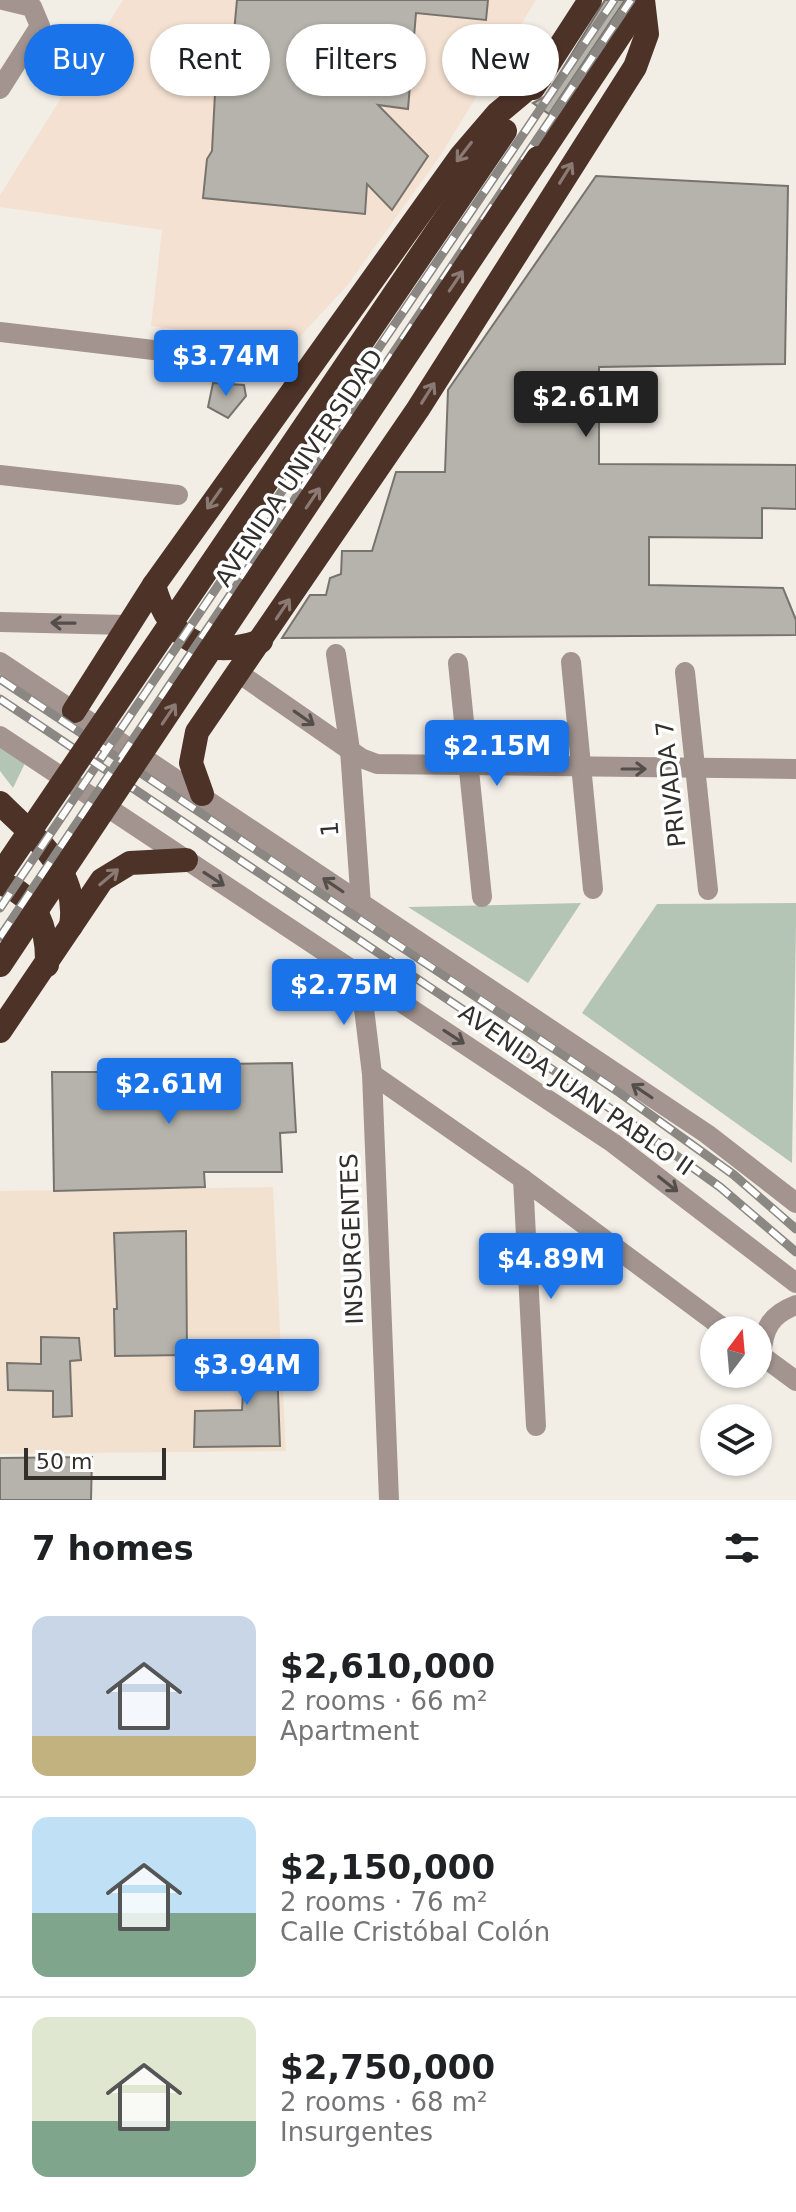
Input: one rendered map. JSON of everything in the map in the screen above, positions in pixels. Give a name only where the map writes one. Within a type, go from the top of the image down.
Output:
[{"type":"highway","name":"AVENIDA UNIVERSIDAD","points":[[559,48],[590,0]]},
{"type":"highway","name":"AVENIDA UNIVERSIDAD","points":[[0,965],[643,0]]},
{"type":"highway","points":[[202,794],[191,763],[193,742],[418,409],[635,67],[647,34],[643,0]]},
{"type":"highway","points":[[74,711],[154,585],[461,156],[497,114],[518,96]]},
{"type":"highway","name":"AVENIDA UNIVERSIDAD","points":[[0,875],[528,96]]},
{"type":"highway","points":[[154,585],[160,608],[174,627],[193,642],[215,649],[239,649],[261,641]]},
{"type":"highway","points":[[0,803],[62,869],[73,903],[71,928]]},
{"type":"highway","points":[[0,1031],[102,880],[115,870],[145,860],[186,860]]},
{"type":"highway","points":[[0,883],[29,899],[41,919],[47,943],[47,965]]},
{"type":"street","points":[[0,89],[40,26],[32,7],[3,0]]},
{"type":"street","points":[[0,332],[196,355]]},
{"type":"street","points":[[0,475],[178,495]]},
{"type":"street","points":[[0,622],[127,625]]},
{"type":"street","name":"1","points":[[336,654],[350,750],[361,905]]},
{"type":"street","name":"AVENIDA JUAN PABLO II","points":[[0,662],[707,1134],[796,1203]]},
{"type":"street","points":[[571,662],[593,889]]},
{"type":"street","points":[[458,663],[482,897]]},
{"type":"street","name":"PRIVADA 7","points":[[685,672],[708,890]]},
{"type":"street","points":[[240,674],[350,750],[377,764],[582,769],[796,769]]},
{"type":"street","name":"AVENIDA JUAN PABLO II","points":[[0,736],[613,1143],[796,1283]]},
{"type":"street","name":"INSURGENTES","points":[[360,976],[372,1074],[389,1500]]},
{"type":"street","points":[[372,1074],[523,1179],[707,1316]]},
{"type":"street","points":[[523,1179],[536,1426]]},
{"type":"street","points":[[772,1318],[796,1305]]},
{"type":"street","points":[[772,1363],[796,1380]]},
{"type":"shaded area","points":[[123,0],[536,0],[521,24],[442,24],[442,96],[477,96],[440,156],[347,286],[292,345],[151,326],[162,230],[0,207],[0,195],[62,96],[134,96],[134,24],[108,24]]},
{"type":"shaded area","points":[[273,1187],[286,1451],[0,1454],[0,1191]]},
{"type":"green space","points":[[0,739],[28,757],[13,788],[0,771]]},
{"type":"green space","points":[[581,903],[528,983],[408,907]]},
{"type":"green space","points":[[796,903],[792,1163],[582,1013],[657,904]]},
{"type":"building","points":[[237,0],[488,0],[486,20],[416,13],[415,24],[286,24],[286,96],[409,96],[408,109],[378,105],[428,156],[392,210],[367,184],[365,214],[203,198],[207,159],[212,151],[215,96],[270,96],[270,24],[235,24]]},
{"type":"building","points":[[605,0],[625,0],[549,114],[533,103],[546,96],[559,96],[559,75]]},
{"type":"building","points":[[596,176],[788,186],[785,364],[599,367],[599,464],[796,465],[796,509],[762,508],[762,538],[649,537],[649,585],[783,588],[796,620],[796,635],[282,638],[310,595],[326,595],[330,578],[341,574],[342,551],[372,551],[396,472],[445,472],[448,390]]},
{"type":"building","points":[[213,383],[244,385],[246,396],[228,418],[208,407]]},
{"type":"building","points":[[292,1063],[296,1132],[280,1133],[282,1172],[204,1172],[205,1187],[54,1191],[52,1072],[220,1072],[221,1064]]},
{"type":"building","points":[[186,1231],[187,1355],[115,1356],[114,1233]]},
{"type":"building","points":[[41,1337],[79,1338],[81,1360],[70,1361],[72,1416],[53,1417],[53,1391],[8,1390],[7,1363],[41,1364]]},
{"type":"building","points":[[276,1341],[280,1446],[194,1447],[195,1411],[242,1410],[246,1343]]},
{"type":"building","points":[[92,1457],[91,1500],[0,1500],[0,1458]]},
{"type":"railway","points":[[0,908],[614,0]]},
{"type":"railway","points":[[0,937],[631,0]]},
{"type":"railway","points":[[0,679],[620,1093],[734,1175],[796,1229]]},
{"type":"railway","points":[[0,699],[611,1109],[720,1187],[796,1252]]}]
